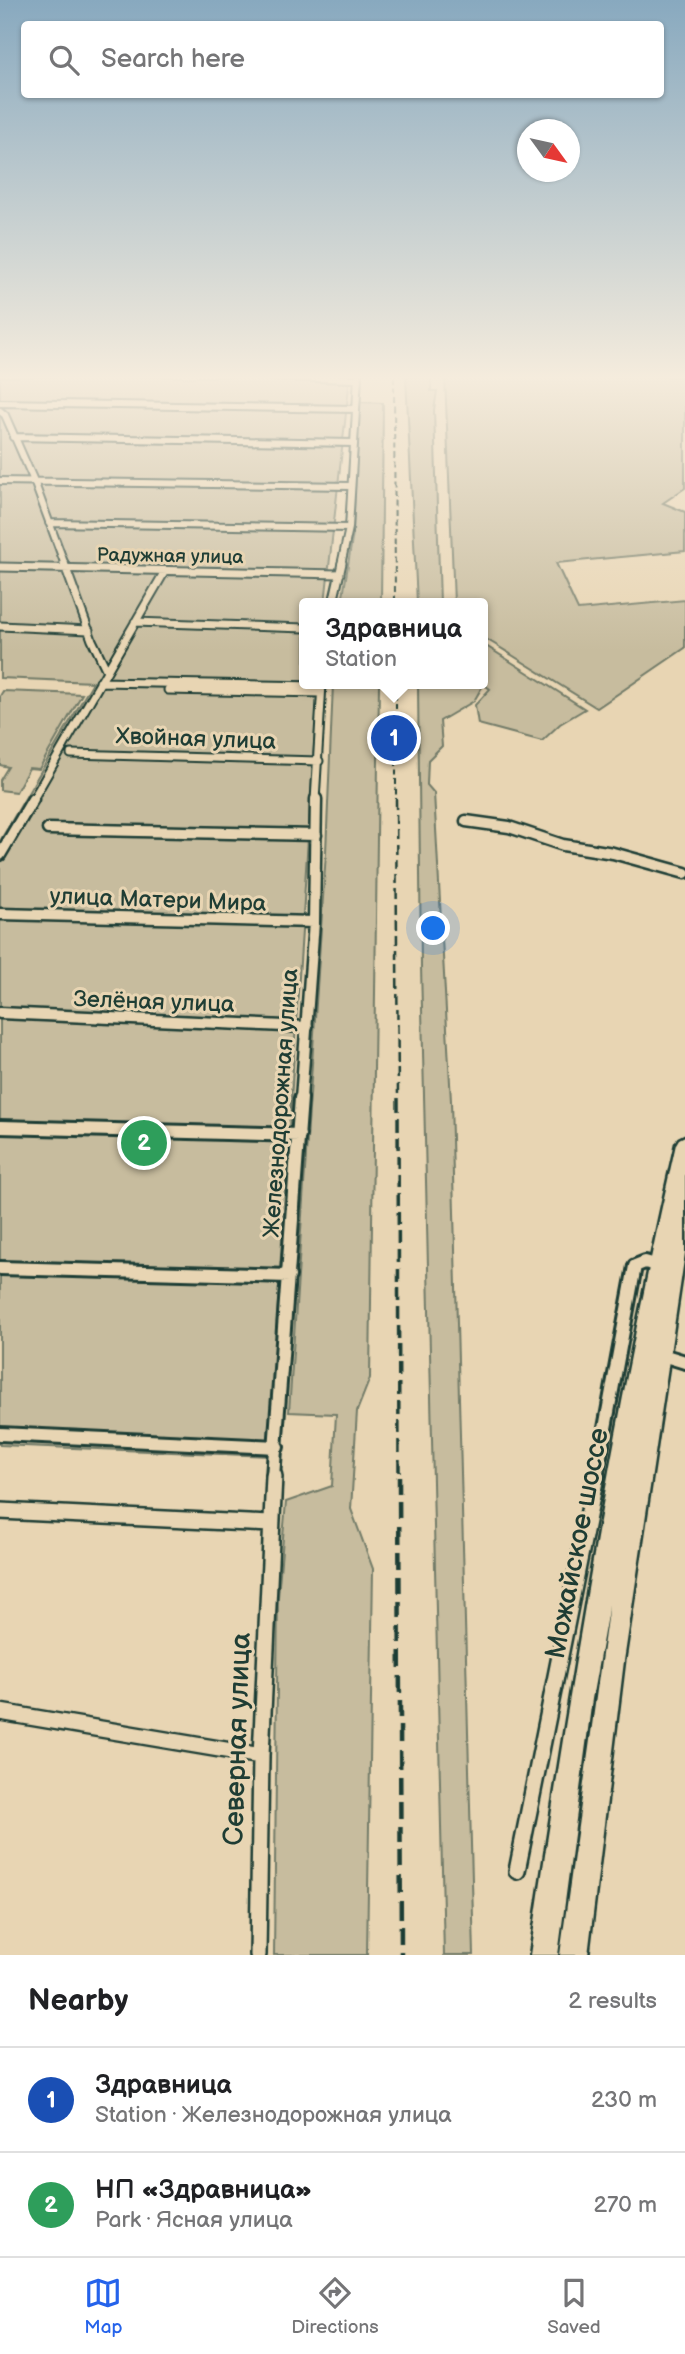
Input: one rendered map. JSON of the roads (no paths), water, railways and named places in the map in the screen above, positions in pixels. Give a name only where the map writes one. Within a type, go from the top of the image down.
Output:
[{"type":"main road","name":"Можайское шоссе","points":[[544,1955],[582,1686],[659,1266],[685,1144]]},
{"type":"main road","name":"Можайское шоссе","points":[[574,1955],[600,1747],[685,1200]]},
{"type":"street","points":[[28,468],[107,671]]},
{"type":"street","points":[[334,598],[349,528],[351,468]]},
{"type":"street","points":[[0,481],[350,486]]},
{"type":"street","points":[[49,523],[349,528]]},
{"type":"street","name":"Радужная улица","points":[[0,567],[340,575]]},
{"type":"street","points":[[0,855],[165,570]]},
{"type":"street","points":[[135,622],[299,628]]},
{"type":"street","points":[[0,626],[89,630]]},
{"type":"street","points":[[100,682],[299,687]]},
{"type":"street","points":[[108,688],[299,688]]},
{"type":"street","name":"Железнодорожная улица","points":[[270,1524],[314,922],[321,689]]},
{"type":"street","name":"Хвойная улица","points":[[71,754],[319,761]]},
{"type":"street","points":[[466,821],[509,827],[563,845],[613,853],[685,873]]},
{"type":"street","points":[[48,829],[316,835]]},
{"type":"street","name":"улица Матери Мира","points":[[0,914],[314,922]]},
{"type":"street","name":"Зелёная улица","points":[[0,1013],[307,1027]]},
{"type":"street","points":[[0,1127],[299,1135]]},
{"type":"street","points":[[517,1871],[611,1403],[635,1266],[645,1262],[659,1266]]},
{"type":"street","points":[[0,1268],[289,1276]]},
{"type":"street","points":[[659,1354],[685,1362]]},
{"type":"street","points":[[0,1434],[276,1447]]},
{"type":"street","points":[[0,1511],[270,1524]]},
{"type":"street","name":"Северная улица","points":[[258,1955],[261,1756],[270,1524]]},
{"type":"street","points":[[0,1712],[261,1756]]},
{"type":"railway","points":[[394,468],[395,598]]},
{"type":"railway","points":[[396,689],[396,799]]},
{"type":"railway","points":[[396,799],[398,1099]]},
{"type":"railway","points":[[398,1098],[399,1477]]},
{"type":"railway","points":[[399,1476],[401,1955]]},
{"type":"place","name":"Здравница","points":[[394,738]]},
{"type":"place","name":"НП «Здравница»","points":[[144,1143]]}]
